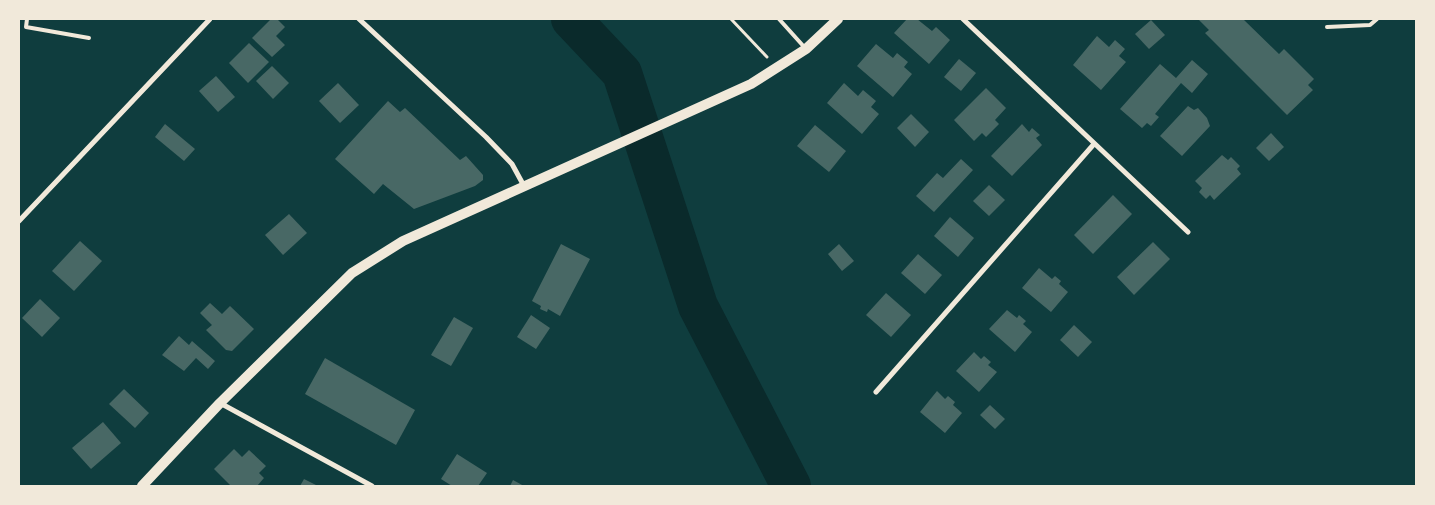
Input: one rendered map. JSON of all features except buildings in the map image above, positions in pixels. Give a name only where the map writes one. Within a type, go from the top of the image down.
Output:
[{"type":"main road","points":[[142,486],[220,403],[352,273],[402,241],[751,84],[806,49],[838,19]]},
{"type":"street","points":[[19,221],[210,19]]},
{"type":"street","points":[[360,19],[486,137],[512,164],[524,186]]},
{"type":"street","points":[[963,19],[1188,232]]},
{"type":"street","points":[[876,392],[1094,144]]},
{"type":"street","points":[[220,403],[372,486]]},
{"type":"lane","points":[[27,19],[26,27],[89,38]]},
{"type":"lane","points":[[779,19],[806,49]]},
{"type":"lane","points":[[784,24],[789,19]]},
{"type":"lane","points":[[1327,27],[1370,25],[1377,19]]},
{"type":"path","points":[[731,19],[777,69]]},
{"type":"waterway","points":[[571,19],[622,73],[698,306],[791,486]]}]
